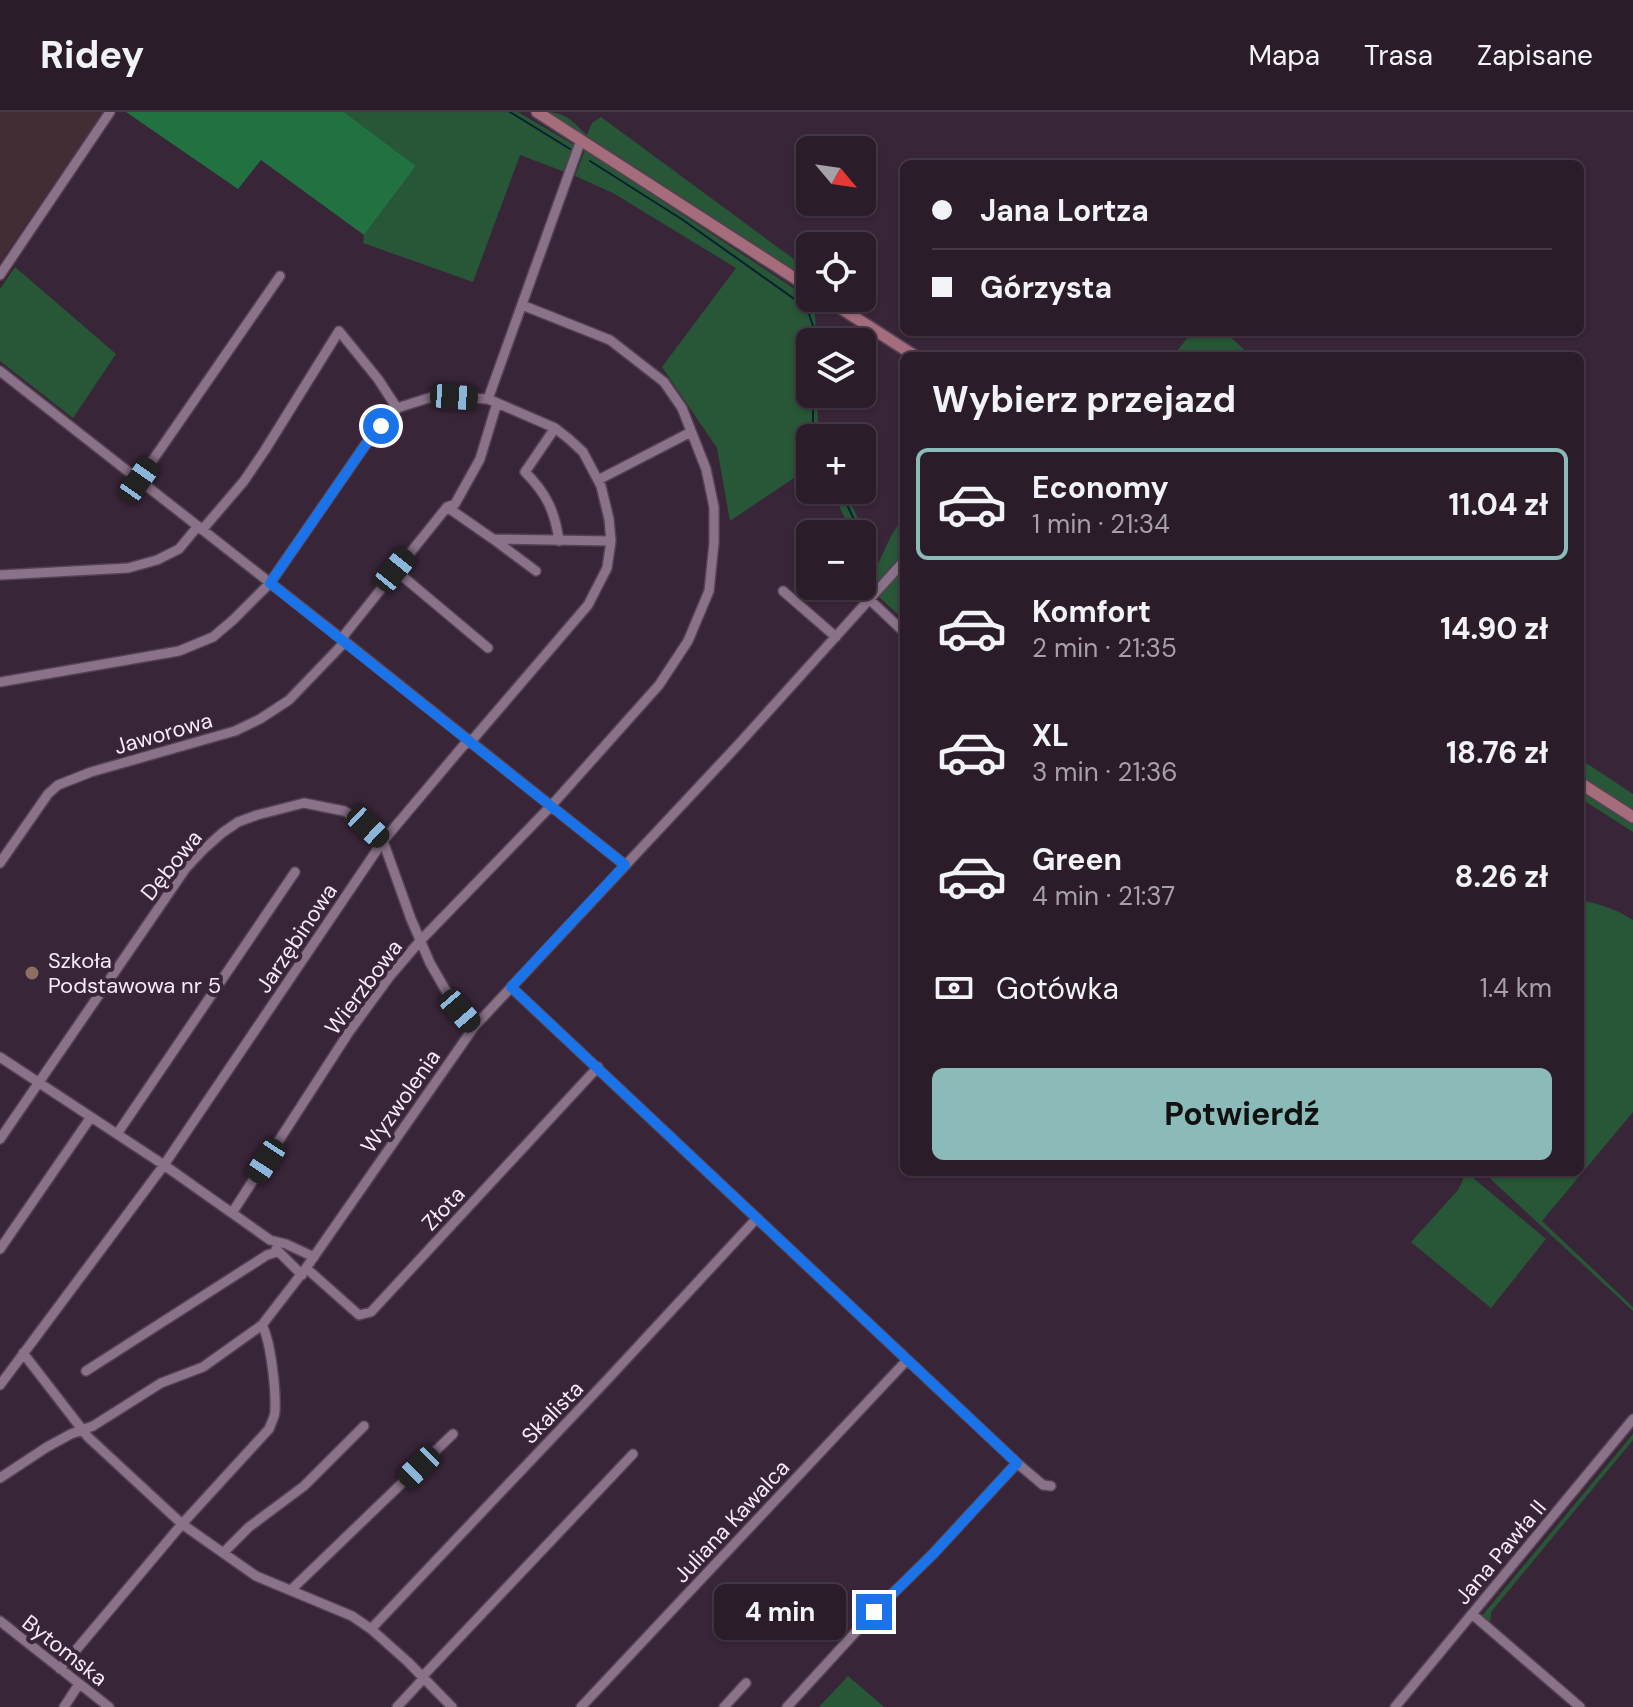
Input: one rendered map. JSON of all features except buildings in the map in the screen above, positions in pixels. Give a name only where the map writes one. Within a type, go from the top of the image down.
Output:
[{"type":"main road","points":[[537,112],[796,279]]},
{"type":"main road","points":[[847,312],[909,352]]},
{"type":"main road","points":[[1584,786],[1633,817]]},
{"type":"street","points":[[0,275],[110,112]]},
{"type":"street","name":"Jaworowa","points":[[0,863],[48,794],[58,785],[91,772],[235,731],[260,719],[289,700],[341,646],[345,634],[395,570],[447,507],[455,504],[480,459],[492,401],[522,305],[581,140]]},
{"type":"street","points":[[139,480],[280,276]]},
{"type":"street","name":"Wierzbowa","points":[[232,1213],[349,1032],[390,976],[551,806],[659,685],[688,641],[709,591],[714,507],[706,469],[682,408],[664,382],[610,340],[522,305]]},
{"type":"street","points":[[0,575],[128,568],[157,560],[179,549],[244,481],[339,331],[397,408]]},
{"type":"street","points":[[0,371],[625,865]]},
{"type":"street","points":[[0,682],[179,651],[213,637],[270,583],[366,444],[397,408],[435,396],[492,401],[555,428],[583,452],[601,486],[611,541],[493,539]]},
{"type":"street","points":[[555,428],[525,472],[549,503],[557,521],[559,541]]},
{"type":"street","points":[[598,480],[691,432]]},
{"type":"street","points":[[447,507],[536,571]]},
{"type":"street","name":"Jarzębinowa","points":[[0,1385],[164,1165],[383,841],[588,605],[607,568],[611,541]]},
{"type":"street","name":"Wyzwolenia","points":[[876,593],[900,566]]},
{"type":"street","points":[[395,570],[488,648]]},
{"type":"street","points":[[783,591],[836,637]]},
{"type":"street","points":[[870,600],[900,628]]},
{"type":"street","name":"Wyzwolenia","points":[[0,1477],[47,1447],[93,1426],[161,1383],[203,1367],[262,1325],[314,1257],[474,1027],[870,600]]},
{"type":"street","name":"Dębowa","points":[[0,1139],[186,868],[238,822],[304,803],[344,811],[359,819],[383,841],[430,963],[449,996],[474,1027]]},
{"type":"street","points":[[117,1134],[295,872]]},
{"type":"street","points":[[511,987],[1017,1463],[1043,1485],[1051,1486]]},
{"type":"street","points":[[0,1057],[164,1165],[270,1240],[314,1257]]},
{"type":"street","name":"Złota","points":[[304,1271],[359,1315],[371,1312],[598,1067]]},
{"type":"street","points":[[0,1249],[91,1117]]},
{"type":"street","name":"Skalista","points":[[371,1629],[757,1218]]},
{"type":"street","points":[[270,1240],[277,1252],[304,1271]]},
{"type":"street","points":[[86,1371],[267,1255],[277,1252]]},
{"type":"street","points":[[60,1669],[182,1524],[269,1429],[275,1414],[273,1382],[267,1334],[262,1325]]},
{"type":"street","points":[[23,1353],[82,1430],[182,1524],[256,1576],[352,1616],[371,1629],[452,1707]]},
{"type":"street","name":"Juliana Kawalca","points":[[581,1707],[907,1360]]},
{"type":"street","name":"Jana Pawła II","points":[[1395,1707],[1633,1419]]},
{"type":"street","points":[[223,1553],[249,1527],[304,1486],[364,1426]]},
{"type":"street","points":[[291,1590],[453,1434]]},
{"type":"street","points":[[397,1707],[633,1454]]},
{"type":"street","points":[[787,1707],[1017,1463]]},
{"type":"street","points":[[1472,1614],[1580,1707]]},
{"type":"street","name":"Bytomska","points":[[0,1621],[109,1707]]},
{"type":"street","points":[[724,1707],[746,1683]]},
{"type":"street","points":[[64,1707],[79,1684]]},
{"type":"shaded area","points":[[0,112],[103,112],[0,262]]},
{"type":"green space","points":[[126,112],[344,112],[416,166],[364,235],[261,160],[238,189]]},
{"type":"green space","points":[[344,112],[518,112],[574,145],[565,172],[520,155],[473,282],[363,243],[364,235],[416,166]]},
{"type":"green space","points":[[544,112],[563,116],[587,135],[592,123],[601,117],[796,261],[796,271],[587,136]]},
{"type":"green space","points":[[585,150],[796,290],[796,312],[815,312],[816,328],[796,328],[796,408],[817,408],[818,424],[796,424],[796,476],[730,521],[717,448],[662,367],[736,268],[613,193],[575,176]]},
{"type":"green space","points":[[15,267],[116,354],[73,418],[0,361],[0,289]]},
{"type":"green space","points":[[1189,336],[1229,336],[1247,352],[1176,352]]},
{"type":"green space","points":[[838,504],[851,504],[859,520],[846,520]]},
{"type":"green space","points":[[900,522],[900,557],[876,584],[876,562],[877,566]]},
{"type":"green space","points":[[900,573],[900,616],[879,597]]},
{"type":"green space","points":[[1584,762],[1633,794],[1633,812],[1584,780]]},
{"type":"green space","points":[[1584,793],[1633,824],[1633,832],[1584,801]]},
{"type":"green space","points":[[1584,901],[1608,907],[1633,920],[1633,1112],[1584,1171]]},
{"type":"green space","points":[[1462,1176],[1471,1176],[1546,1239],[1491,1308],[1411,1242],[1458,1190]]},
{"type":"green space","points":[[1487,1176],[1580,1176],[1542,1221],[1633,1307],[1633,1311]]},
{"type":"green space","points":[[1633,1434],[1633,1440],[1491,1612],[1490,1625],[1481,1617]]},
{"type":"green space","points":[[848,1676],[884,1707],[819,1707]]},
{"type":"waterway","points":[[510,112],[570,149]]},
{"type":"waterway","points":[[590,161],[683,220],[807,308],[813,328]]},
{"type":"waterway","points":[[813,408],[813,424]]},
{"type":"waterway","points":[[847,504],[854,520]]},
{"type":"place","name":"Szkoła Podstawowa nr 5","points":[[32,973]]},
{"type":"route","points":[[381,426],[270,583],[625,865],[511,987],[1017,1463],[933,1554],[874,1612]]}]
